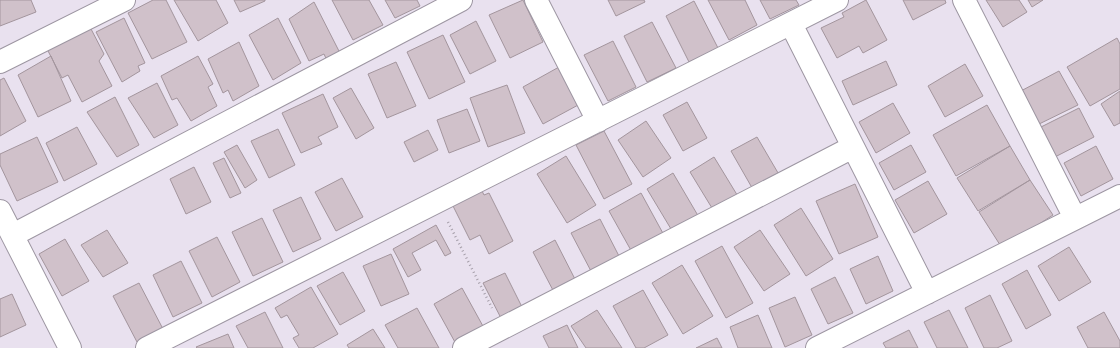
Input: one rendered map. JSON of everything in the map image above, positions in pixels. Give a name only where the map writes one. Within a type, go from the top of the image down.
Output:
[{"type":"street","points":[[0,62],[124,0]]},
{"type":"street","points":[[13,235],[461,0]]},
{"type":"street","points":[[536,0],[598,121]]},
{"type":"street","points":[[147,348],[837,0]]},
{"type":"street","points":[[964,0],[1075,218]]},
{"type":"street","points":[[791,24],[927,293]]},
{"type":"street","points":[[464,348],[853,147]]},
{"type":"street","points":[[817,348],[1120,196]]},
{"type":"street","points":[[0,211],[70,348]]},
{"type":"path","points":[[437,202],[503,328]]},
{"type":"building","points":[[0,0],[31,0],[36,12],[0,26]]},
{"type":"building","points":[[153,0],[166,0],[187,42],[152,59],[128,13]]},
{"type":"building","points":[[174,0],[216,0],[228,23],[198,41]]},
{"type":"building","points":[[234,0],[265,0],[265,1],[240,12]]},
{"type":"building","points":[[332,0],[369,0],[383,25],[353,40]]},
{"type":"building","points":[[385,0],[417,0],[420,6],[395,18]]},
{"type":"building","points":[[523,0],[543,42],[510,58],[489,15]]},
{"type":"building","points":[[608,0],[644,0],[645,2],[616,16]]},
{"type":"building","points":[[708,0],[745,0],[757,25],[729,40]]},
{"type":"building","points":[[760,0],[796,0],[799,5],[770,19]]},
{"type":"building","points":[[866,0],[887,40],[863,53],[859,46],[837,58],[821,28],[844,17],[842,13]]},
{"type":"building","points":[[903,0],[945,0],[946,3],[913,20]]},
{"type":"building","points":[[986,0],[1019,0],[1027,12],[1003,27]]},
{"type":"building","points":[[1028,0],[1043,0],[1032,7]]},
{"type":"building","points":[[694,1],[718,48],[689,62],[666,16]]},
{"type":"building","points":[[314,2],[341,55],[328,63],[324,54],[309,61],[289,19]]},
{"type":"building","points":[[124,18],[145,63],[138,66],[140,71],[122,82],[96,32]]},
{"type":"building","points":[[278,18],[301,63],[273,80],[249,35]]},
{"type":"building","points":[[476,21],[496,61],[470,74],[450,35]]},
{"type":"building","points":[[652,22],[676,68],[647,82],[624,36]]},
{"type":"building","points":[[90,27],[104,54],[99,61],[112,86],[82,102],[68,75],[62,78],[47,49]]},
{"type":"building","points":[[443,35],[465,82],[429,99],[407,52]]},
{"type":"building","points":[[1117,38],[1120,44],[1120,89],[1090,106],[1067,67]]},
{"type":"building","points":[[613,41],[636,87],[608,101],[584,55]]},
{"type":"building","points":[[239,42],[259,86],[233,101],[228,90],[223,93],[208,59]]},
{"type":"building","points":[[51,56],[71,101],[38,117],[18,75]]},
{"type":"building","points":[[198,56],[213,84],[208,87],[217,106],[191,121],[177,98],[172,100],[161,76]]},
{"type":"building","points":[[886,61],[897,85],[853,105],[842,81]]},
{"type":"building","points":[[396,62],[416,106],[387,118],[368,74]]},
{"type":"building","points":[[965,64],[983,96],[945,117],[928,86]]},
{"type":"building","points":[[559,67],[580,104],[543,124],[523,87]]},
{"type":"building","points":[[1059,71],[1078,105],[1035,126],[1017,93]]},
{"type":"building","points":[[4,78],[26,121],[0,136],[0,80]]},
{"type":"building","points":[[157,83],[178,125],[154,138],[128,98]]},
{"type":"building","points":[[507,85],[525,133],[488,147],[470,98]]},
{"type":"building","points":[[351,88],[374,128],[356,139],[333,98]]},
{"type":"building","points":[[1120,91],[1120,123],[1114,126],[1101,104]]},
{"type":"building","points":[[323,94],[338,127],[318,137],[322,144],[301,153],[282,113]]},
{"type":"building","points":[[115,97],[139,145],[117,157],[87,112]]},
{"type":"building","points":[[687,102],[707,138],[683,151],[663,115]]},
{"type":"building","points":[[893,103],[910,133],[876,153],[859,122]]},
{"type":"building","points":[[987,105],[1010,146],[956,176],[933,135]]},
{"type":"building","points":[[1079,108],[1094,137],[1051,159],[1037,129]]},
{"type":"building","points":[[467,109],[480,141],[449,153],[437,120]]},
{"type":"building","points":[[646,121],[671,158],[643,177],[618,140]]},
{"type":"building","points":[[77,127],[97,164],[64,181],[46,143]]},
{"type":"building","points":[[278,129],[295,165],[269,178],[251,141]]},
{"type":"building","points":[[428,130],[438,150],[414,162],[404,142]]},
{"type":"building","points":[[604,131],[632,184],[604,199],[576,145]]},
{"type":"building","points":[[37,137],[58,182],[17,201],[0,165],[0,154]]},
{"type":"building","points":[[757,137],[781,178],[755,193],[731,151]]},
{"type":"building","points":[[237,145],[257,180],[245,188],[224,152]]},
{"type":"building","points":[[911,145],[926,172],[894,190],[879,163]]},
{"type":"building","points":[[1010,146],[1030,180],[978,211],[957,178]]},
{"type":"building","points":[[1096,146],[1113,179],[1081,196],[1064,163]]},
{"type":"building","points":[[566,156],[596,205],[567,223],[537,174]]},
{"type":"building","points":[[714,157],[739,198],[715,213],[690,172]]},
{"type":"building","points":[[224,158],[241,193],[230,198],[213,163]]},
{"type":"building","points":[[194,167],[211,202],[186,214],[170,179]]},
{"type":"building","points":[[673,173],[700,219],[674,234],[647,189]]},
{"type":"building","points":[[342,178],[363,217],[336,231],[315,192]]},
{"type":"building","points":[[1030,180],[1053,215],[1002,248],[979,212]]},
{"type":"building","points":[[928,181],[947,214],[914,233],[895,200]]},
{"type":"building","points":[[855,184],[878,237],[839,254],[816,201]]},
{"type":"building","points":[[481,189],[484,195],[489,193],[513,241],[489,254],[480,235],[470,240],[452,204]]},
{"type":"building","points":[[641,193],[665,237],[633,254],[609,211]]},
{"type":"building","points":[[301,197],[321,239],[293,252],[273,210]]},
{"type":"building","points":[[801,208],[833,259],[806,276],[774,225]]},
{"type":"building","points":[[262,218],[283,262],[253,276],[232,232]]},
{"type":"building","points":[[600,219],[620,258],[592,273],[571,233]]},
{"type":"building","points":[[436,225],[451,253],[445,256],[436,240],[412,253],[421,270],[408,277],[393,249]]},
{"type":"building","points":[[107,230],[128,263],[103,277],[81,245]]},
{"type":"building","points":[[760,230],[790,274],[764,291],[734,247]]},
{"type":"building","points":[[217,237],[240,282],[212,297],[189,251]]},
{"type":"building","points":[[65,239],[89,281],[62,296],[39,254]]},
{"type":"building","points":[[555,240],[578,285],[556,296],[533,252]]},
{"type":"building","points":[[722,246],[753,303],[726,318],[695,261]]},
{"type":"building","points":[[1069,247],[1091,282],[1059,301],[1038,266]]},
{"type":"building","points":[[391,254],[409,294],[381,306],[363,266]]},
{"type":"building","points":[[878,256],[893,291],[866,304],[850,269]]},
{"type":"building","points":[[181,261],[202,303],[173,317],[153,275]]},
{"type":"building","points":[[682,265],[713,316],[683,334],[652,283]]},
{"type":"building","points":[[1027,270],[1051,315],[1026,329],[1002,284]]},
{"type":"building","points":[[343,272],[365,311],[340,325],[317,286]]},
{"type":"building","points":[[505,273],[525,313],[504,324],[483,283]]},
{"type":"building","points":[[835,277],[853,313],[828,324],[811,289]]},
{"type":"building","points":[[139,283],[163,329],[137,342],[113,296]]},
{"type":"building","points":[[311,287],[338,334],[313,348],[299,348],[293,338],[299,335],[287,315],[281,318],[275,308]]},
{"type":"building","points":[[462,288],[484,328],[456,344],[434,304]]},
{"type":"building","points":[[643,290],[668,335],[644,348],[636,348],[613,306]]},
{"type":"building","points":[[12,294],[26,325],[0,337],[0,299]]},
{"type":"building","points":[[990,295],[1012,341],[997,348],[984,348],[965,308]]},
{"type":"building","points":[[795,297],[812,335],[785,347],[769,308]]},
{"type":"building","points":[[417,308],[439,348],[398,348],[385,325]]},
{"type":"building","points":[[597,310],[622,348],[586,348],[571,326]]},
{"type":"building","points":[[949,310],[968,348],[937,348],[924,322]]},
{"type":"building","points":[[265,312],[283,348],[248,348],[236,326]]},
{"type":"building","points":[[1104,312],[1120,341],[1120,348],[1088,348],[1077,327]]},
{"type":"building","points":[[758,315],[772,348],[738,348],[730,327]]},
{"type":"building","points":[[567,325],[578,348],[549,348],[543,336]]},
{"type":"building","points":[[373,329],[385,348],[349,348],[347,345]]},
{"type":"building","points":[[909,330],[918,348],[886,348],[883,343]]},
{"type":"building","points":[[228,334],[234,348],[196,347]]},
{"type":"building","points":[[717,338],[722,348],[696,348]]}]
